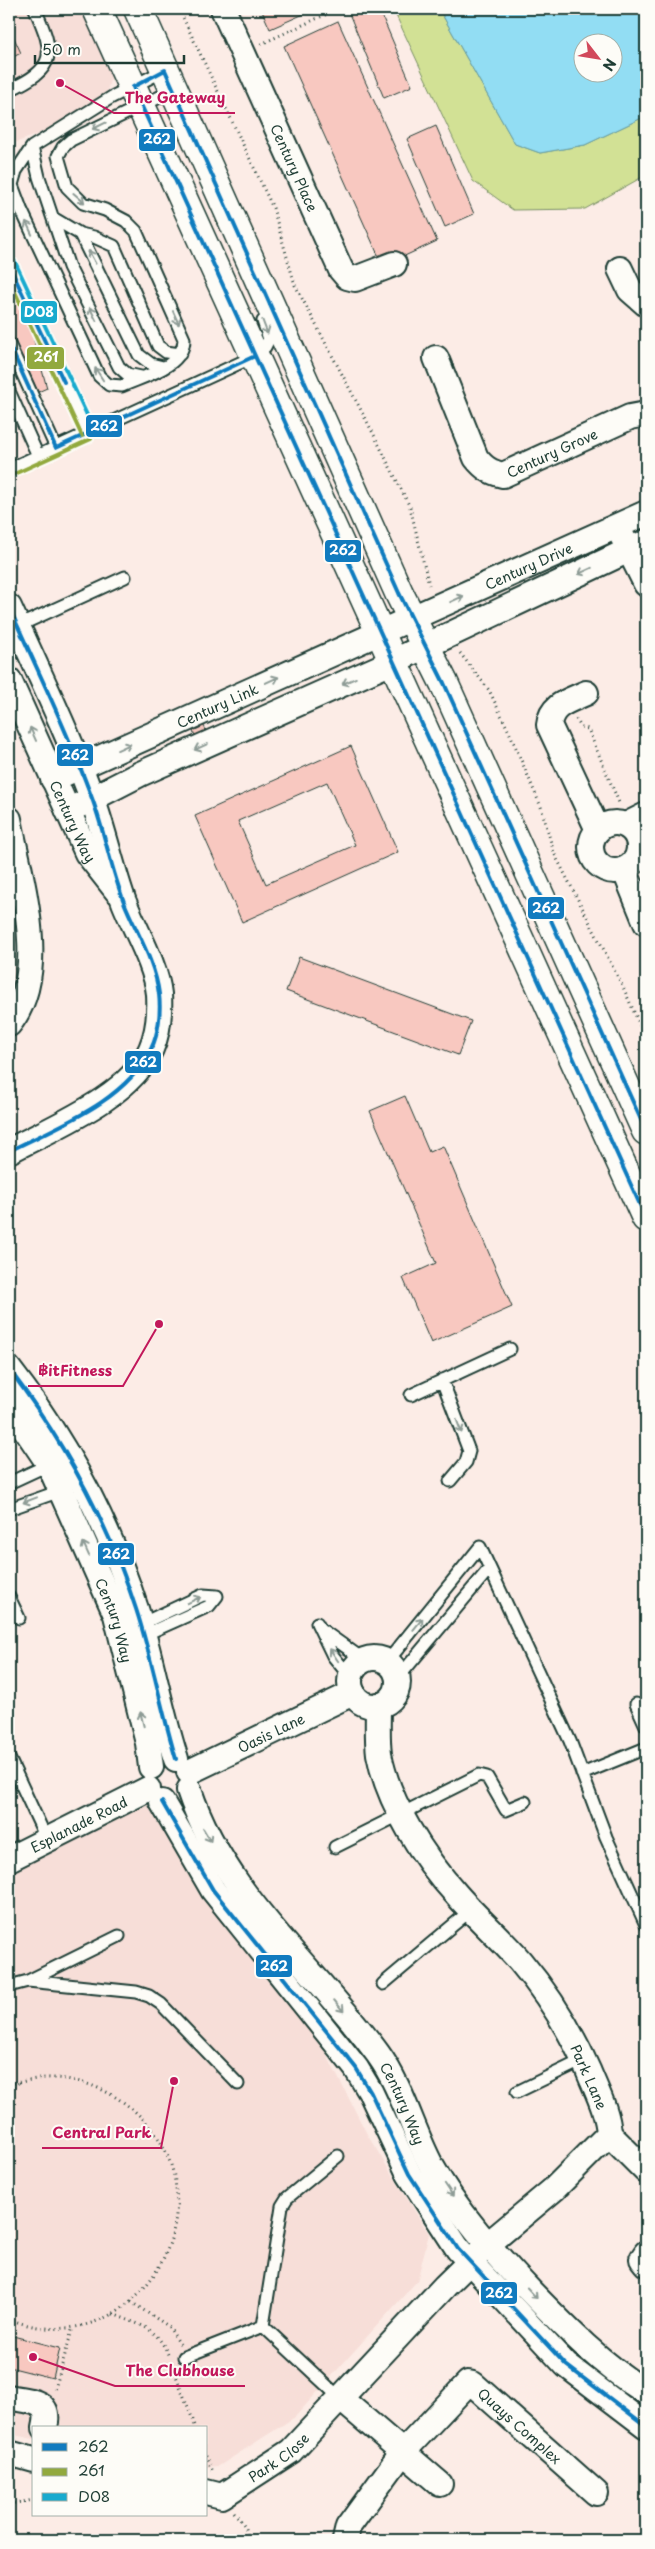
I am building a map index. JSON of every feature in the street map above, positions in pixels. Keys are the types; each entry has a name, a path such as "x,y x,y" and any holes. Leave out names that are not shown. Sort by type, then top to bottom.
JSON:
{"main road":[{"path":"97,9 646,1218"},
{"path":"138,9 412,619 646,1131"}],"street":[{"name":"Century Place","path":"223,9 340,270 347,277 356,279 394,264"},
{"path":"620,269 630,290 646,304"},
{"name":"Century Grove","path":"436,358 476,458 483,467 493,473 503,475 630,417 646,414"},
{"name":"Century Drive","path":"381,631 637,522"},
{"path":"637,522 638,546 646,584"},
{"name":"Century Drive","path":"394,661 424,645 638,546"},
{"name":"Century Way","path":"9,1151 103,1100 122,1087 137,1071 150,1050 156,1031 159,992 154,974 124,900 108,843 79,766 13,617"},
{"name":"Century Link","path":"53,779 381,631"},
{"path":"68,811 140,774 394,661"},
{"name":"Century Way","path":"9,680 87,853 124,900"},
{"path":"578,697 554,709 550,715 549,725 598,830"},
{"path":"9,819 28,921 32,956 25,989 9,1024"},
{"path":"636,857 611,870 599,865 592,854 592,841 598,830 606,824 636,820 634,832 639,842 636,857 646,923"},
{"name":"Century Way","path":"9,1369 45,1417 59,1460 62,1490 116,1615 148,1743 154,1786 213,1890 356,2068 371,2093 409,2174 469,2261 566,2365 646,2426"},
{"name":"Century Way","path":"9,1405 59,1460 84,1484 118,1560 142,1630 166,1727 185,1774 199,1821 233,1879 274,1932 378,2055 394,2082 431,2165 488,2245 574,2338 621,2376 646,2392"},
{"path":"371,1674 395,1692 385,1703 378,1705 364,1703 371,1674"},
{"name":"Oasis Lane","path":"185,1774 371,1674"},
{"name":"Park Lane","path":"378,1705 377,1730 380,1757 402,1815 432,1865 471,1910 509,1948 551,2003 583,2060 603,2107 609,2134"},
{"path":"161,1760 185,1774 178,1800 154,1786 161,1760"},
{"name":"Esplanade Road","path":"9,1859 154,1786"},
{"path":"440,2484 341,2399 469,2261 554,2189 609,2134 646,2171"},
{"path":"646,2253 642,2259 646,2264"},
{"name":"Quays Complex","path":"402,2452 465,2385 470,2383 596,2493"},
{"path":"9,2397 40,2404 46,2409 46,2422"},
{"name":"Park Close","path":"214,2494 291,2451 341,2399"},
{"path":"345,2540 348,2528 402,2452"},
{"path":"9,2453 32,2459"}],"lane":[{"path":"9,90 40,73 47,61 49,40 35,9"},
{"path":"170,80 137,96 71,140 63,147 58,156 67,187 84,203 105,210 126,221 136,231 182,331 184,344 174,362 122,386 115,386 99,376 21,209 12,185 16,171 32,147 52,132 170,80"},
{"path":"32,147 39,176 69,267 119,367 127,374 141,377"},
{"path":"202,151 207,190 214,208"},
{"path":"53,218 80,234 94,237 114,246 158,346 166,352 180,354"},
{"path":"80,234 139,355 150,364 163,367"},
{"path":"9,265 88,433"},
{"path":"9,469 255,356 265,347 269,339 258,308"},
{"path":"9,344 56,448"},
{"path":"9,391 38,456"},
{"path":"13,617 125,577"},
{"path":"411,1395 510,1349"},
{"path":"442,1380 469,1452 466,1462 450,1481"},
{"path":"9,1483 59,1460"},
{"path":"9,1509 84,1484"},
{"path":"371,1674 480,1547 570,1742 606,1837 646,1925"},
{"path":"371,1674 489,1569"},
{"path":"206,1594 217,1596 209,1606 142,1630 206,1594"},
{"path":"9,1597 19,1618"},
{"path":"320,1627 371,1674 333,1656 320,1627"},
{"path":"636,1704 646,1726"},
{"path":"582,1774 646,1748"},
{"path":"9,1758 48,1840"},
{"path":"335,1847 482,1774 487,1777 504,1809 508,1811 525,1802"},
{"path":"383,1984 471,1910"},
{"path":"9,1986 28,1981 119,1936"},
{"path":"28,1981 136,1992 149,1996 161,2004 238,2084"},
{"path":"517,2092 583,2060"},
{"path":"263,2326 282,2206 287,2198 338,2156"},
{"path":"184,2357 263,2326"},
{"path":"263,2326 341,2399"}],"path":[{"path":"179,9 273,208 295,285 410,507 429,585"},
{"path":"242,53 338,9"},
{"path":"459,652 489,690 541,807 554,853 623,987 646,1039"},
{"path":"578,697 578,724 588,729 609,778"},
{"path":"9,2084 53,2078 80,2082 99,2088 136,2112 156,2132 171,2166 176,2185 174,2230 159,2270 131,2302 113,2314 93,2322 72,2327 30,2326 9,2319"},
{"path":"9,2089 18,2083"},
{"path":"131,2302 168,2326 179,2341 184,2357"},
{"path":"113,2314 148,2329 158,2336 195,2426"},
{"path":"46,2422 72,2327"},
{"path":"214,2494 244,2525 248,2540"},
{"path":"9,2504 32,2500"}],"shaded area":[{"path":"9,9 83,9 109,64 111,77 104,102 86,116 9,145"},
{"path":"148,1789 157,1818 207,1898 312,2026 368,2136 429,2234 417,2281 295,2417 219,2466 208,2467 208,2426 32,2426 32,2439 9,2434 9,1859"}],"green space":[{"path":"393,9 439,9 515,144 540,153 585,145 646,116 646,175 585,209 513,210 473,181"}],"water":[{"path":"439,9 646,9 646,116 585,145 540,153 515,144"}],"building":[{"path":"261,9 315,9 270,29"},
{"path":"354,9 379,9 412,86 384,98 348,11"},
{"path":"338,21 437,241 383,266 284,46"},
{"path":"9,27 21,53 9,59"},
{"path":"436,126 474,214 445,227 407,139"},
{"path":"9,282 32,334 47,388 38,392 9,328"},
{"path":"202,721 207,733 196,738 191,726"},
{"path":"351,746 398,852 242,922 195,816","holes":["327,782 355,845 266,884 238,821"]},
{"path":"299,957 471,1021 458,1055 286,991"},
{"path":"405,1096 429,1152 443,1146 512,1307 431,1343 403,1278 436,1263 370,1111"},
{"path":"9,2335 60,2348 53,2378 9,2367"}],"transit line":[{"name":"262","path":"646,1131 444,683 399,593 165,70 133,87 646,1218"},
{"name":"D08","path":"15,262 94,430"},
{"name":"262","path":"9,265 64,382"},
{"name":"261","path":"9,279 82,436"},
{"name":"262","path":"9,344 56,448 255,356"},
{"name":"261","path":"12,475 91,439"},
{"name":"262","path":"9,607 64,727 84,776 101,826 119,890 154,970 160,1008 158,1029 154,1043 139,1068 125,1084 108,1098 69,1122 9,1151"},
{"name":"262","path":"9,1369 66,1454 83,1484 112,1545 142,1627 176,1759"},
{"name":"262","path":"162,1802 213,1890 356,2068 371,2093 409,2174 458,2249 566,2365 646,2426"}],"place":[{"name":"The Gateway","path":"60,83"},
{"name":"₿itFitness","path":"159,1324"},
{"name":"Central Park","path":"174,2081"},
{"name":"The Clubhouse","path":"33,2357"}]}
